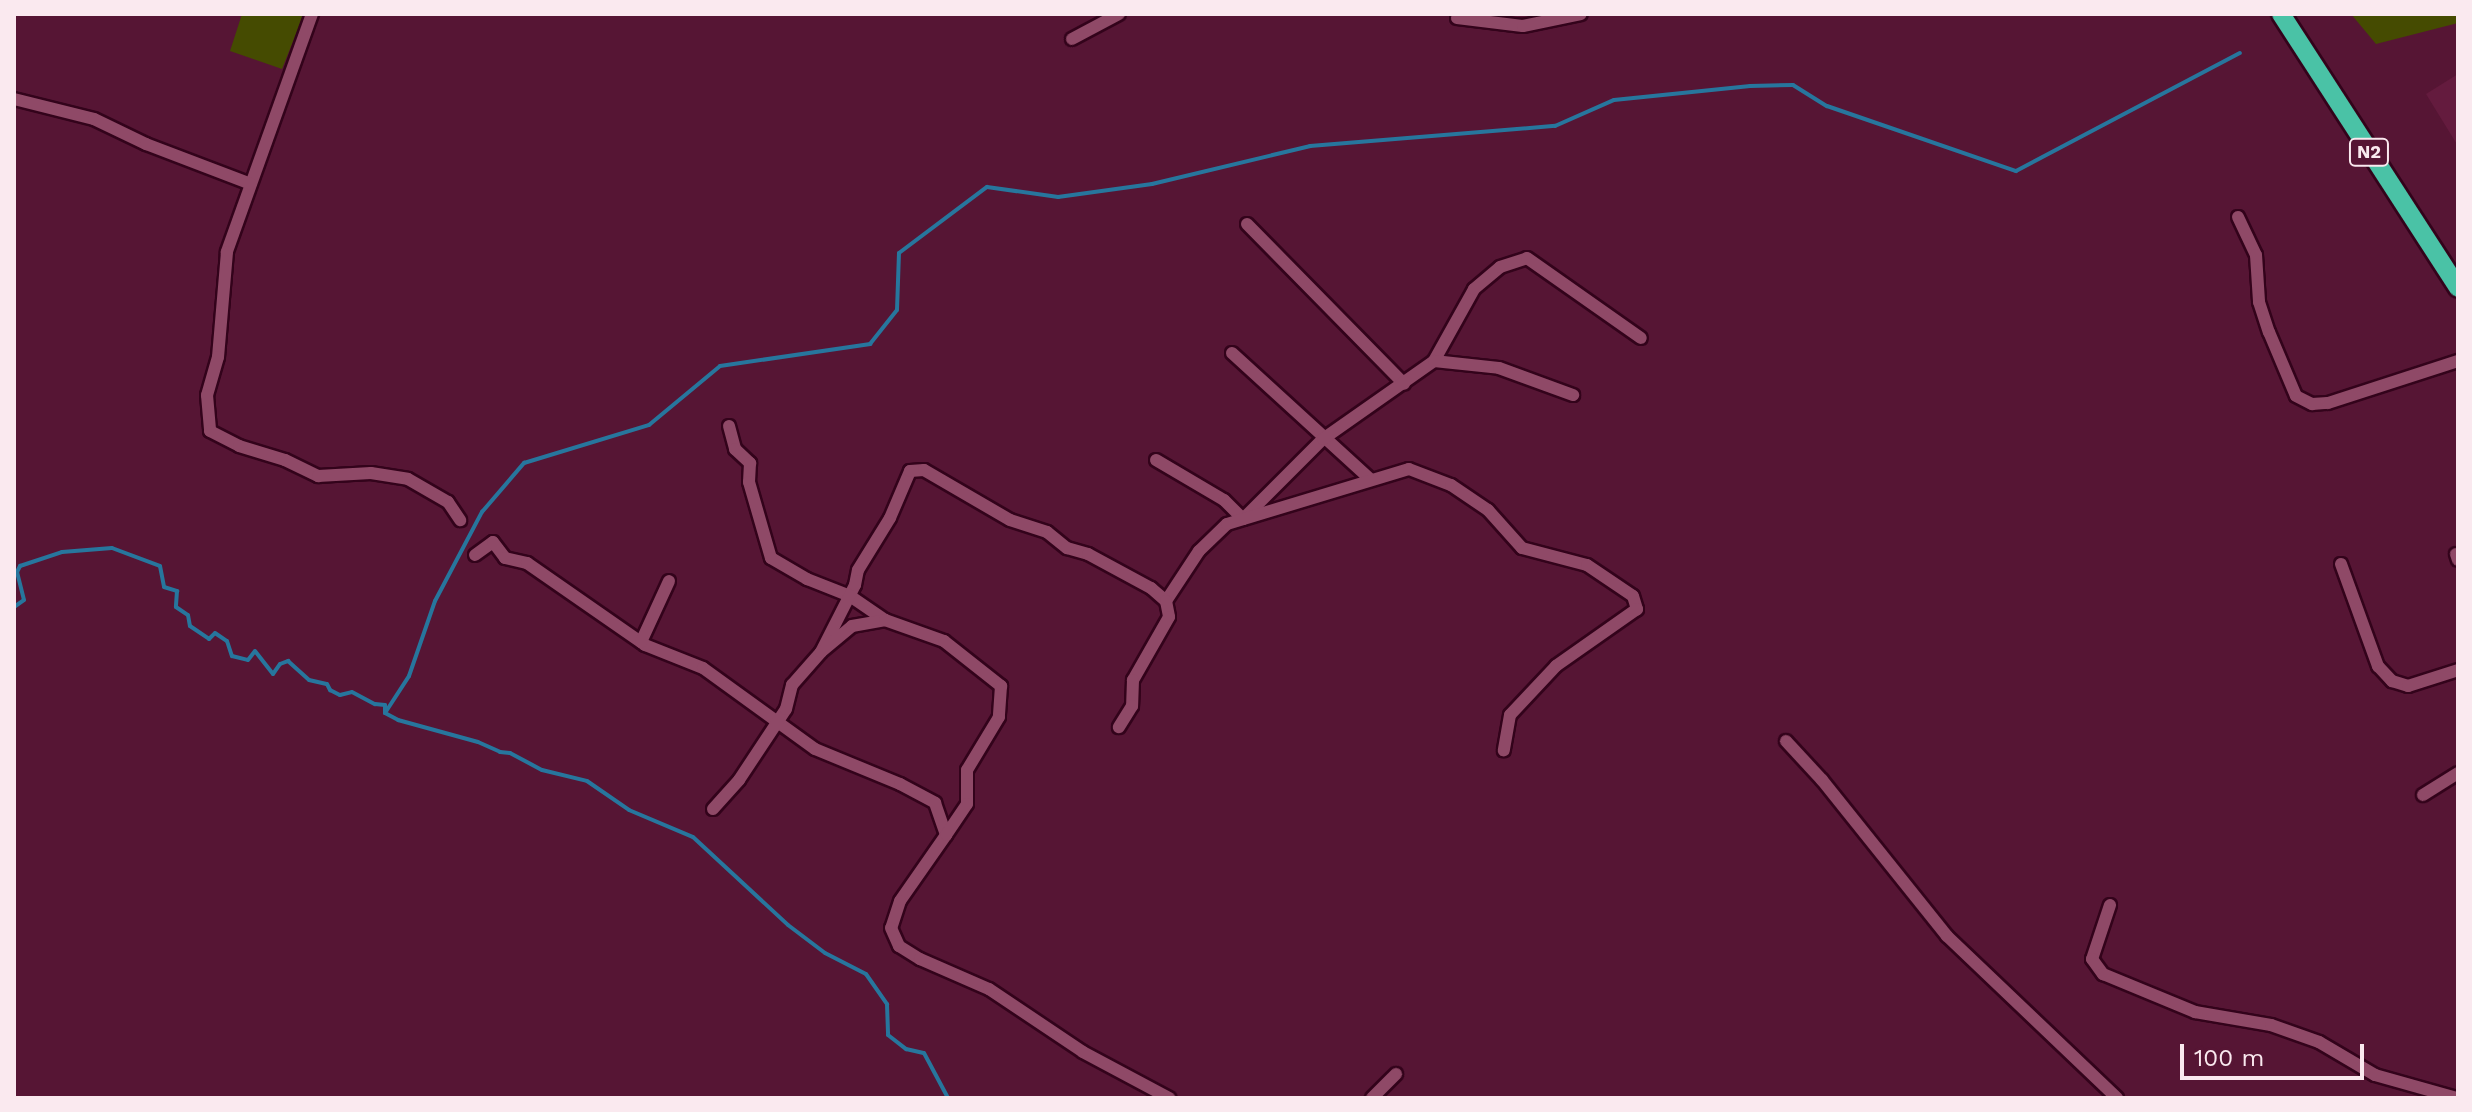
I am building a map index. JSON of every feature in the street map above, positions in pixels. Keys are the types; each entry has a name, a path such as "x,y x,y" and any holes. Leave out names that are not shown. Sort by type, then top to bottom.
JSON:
{"highway":[{"name":"N2","path":"2281,14 2458,288"}],"street":[{"path":"312,14 227,252 218,357 207,395 210,431 239,446 285,460 318,476 371,473 408,479 448,502 460,520"},
{"path":"1072,39 1119,14"},
{"path":"1457,18 1523,26 1581,14"},
{"path":"14,99 94,119 146,144 251,184"},
{"path":"2238,217 2256,255 2259,302 2296,396 2312,404 2328,403 2458,361"},
{"path":"1247,224 1404,384"},
{"path":"1243,519 1323,439 1434,361 1474,289 1500,267 1527,258 1641,338"},
{"path":"1232,353 1371,480"},
{"path":"1434,361 1499,368 1573,395"},
{"path":"729,426 735,449 750,463 749,482 771,558 807,579 850,596 885,620 944,641 1001,686 999,717 967,770 967,804 900,901 891,928 899,946 920,959 989,989 1083,1052 1169,1098"},
{"path":"1156,460 1224,500 1243,519"},
{"path":"1166,601 1199,551 1227,524 1409,469 1451,485 1488,510 1522,548 1587,565 1633,596 1637,609 1556,666 1510,715 1504,750"},
{"path":"821,652 850,596 858,570 890,518 910,471 924,470 1010,520 1047,532 1067,548 1088,554 1151,588 1166,601 1169,617 1133,680 1132,706 1119,727"},
{"path":"475,555 493,542 505,558 535,568 641,642 703,668 815,749 886,778 935,803 946,835"},
{"path":"2341,564 2378,666 2392,681 2408,686 2458,670"},
{"path":"641,642 669,581"},
{"path":"713,809 739,780 786,709 792,685 821,652 852,626 885,620"},
{"path":"1786,741 1822,780 1947,936 2117,1098"},
{"path":"2423,795 2458,773"},
{"path":"2110,905 2092,959 2103,974 2195,1012 2271,1025 2299,1034 2319,1042 2375,1075 2457,1098"},
{"path":"1372,1098 1396,1074"}],"shaded area":[{"path":"2458,74 2458,146 2426,94"}],"green space":[{"path":"242,14 304,14 282,69 230,51"},
{"path":"2351,14 2458,14 2458,23 2376,44"}],"waterway":[{"path":"385,713 409,676 435,601 482,512 524,463 649,425 720,366 870,344 897,310 899,253 987,187 1058,197 1152,184 1310,146 1555,126 1614,100 1750,86 1793,85 1827,106 2016,171 2240,53"},
{"path":"14,607 24,600 17,572 20,566 62,552 112,548 160,566 164,587 177,591 176,607 188,615 190,626 209,639 215,633 227,641 232,656 248,660 255,651 273,674 280,664 288,661 309,680 327,684 330,690 340,695 352,692 375,704 385,705 385,713 398,720 478,742 510,753 542,770 587,781 629,810 693,837 788,925 825,953 866,974 887,1004 888,1035 906,1049 924,1053 948,1098"}]}
